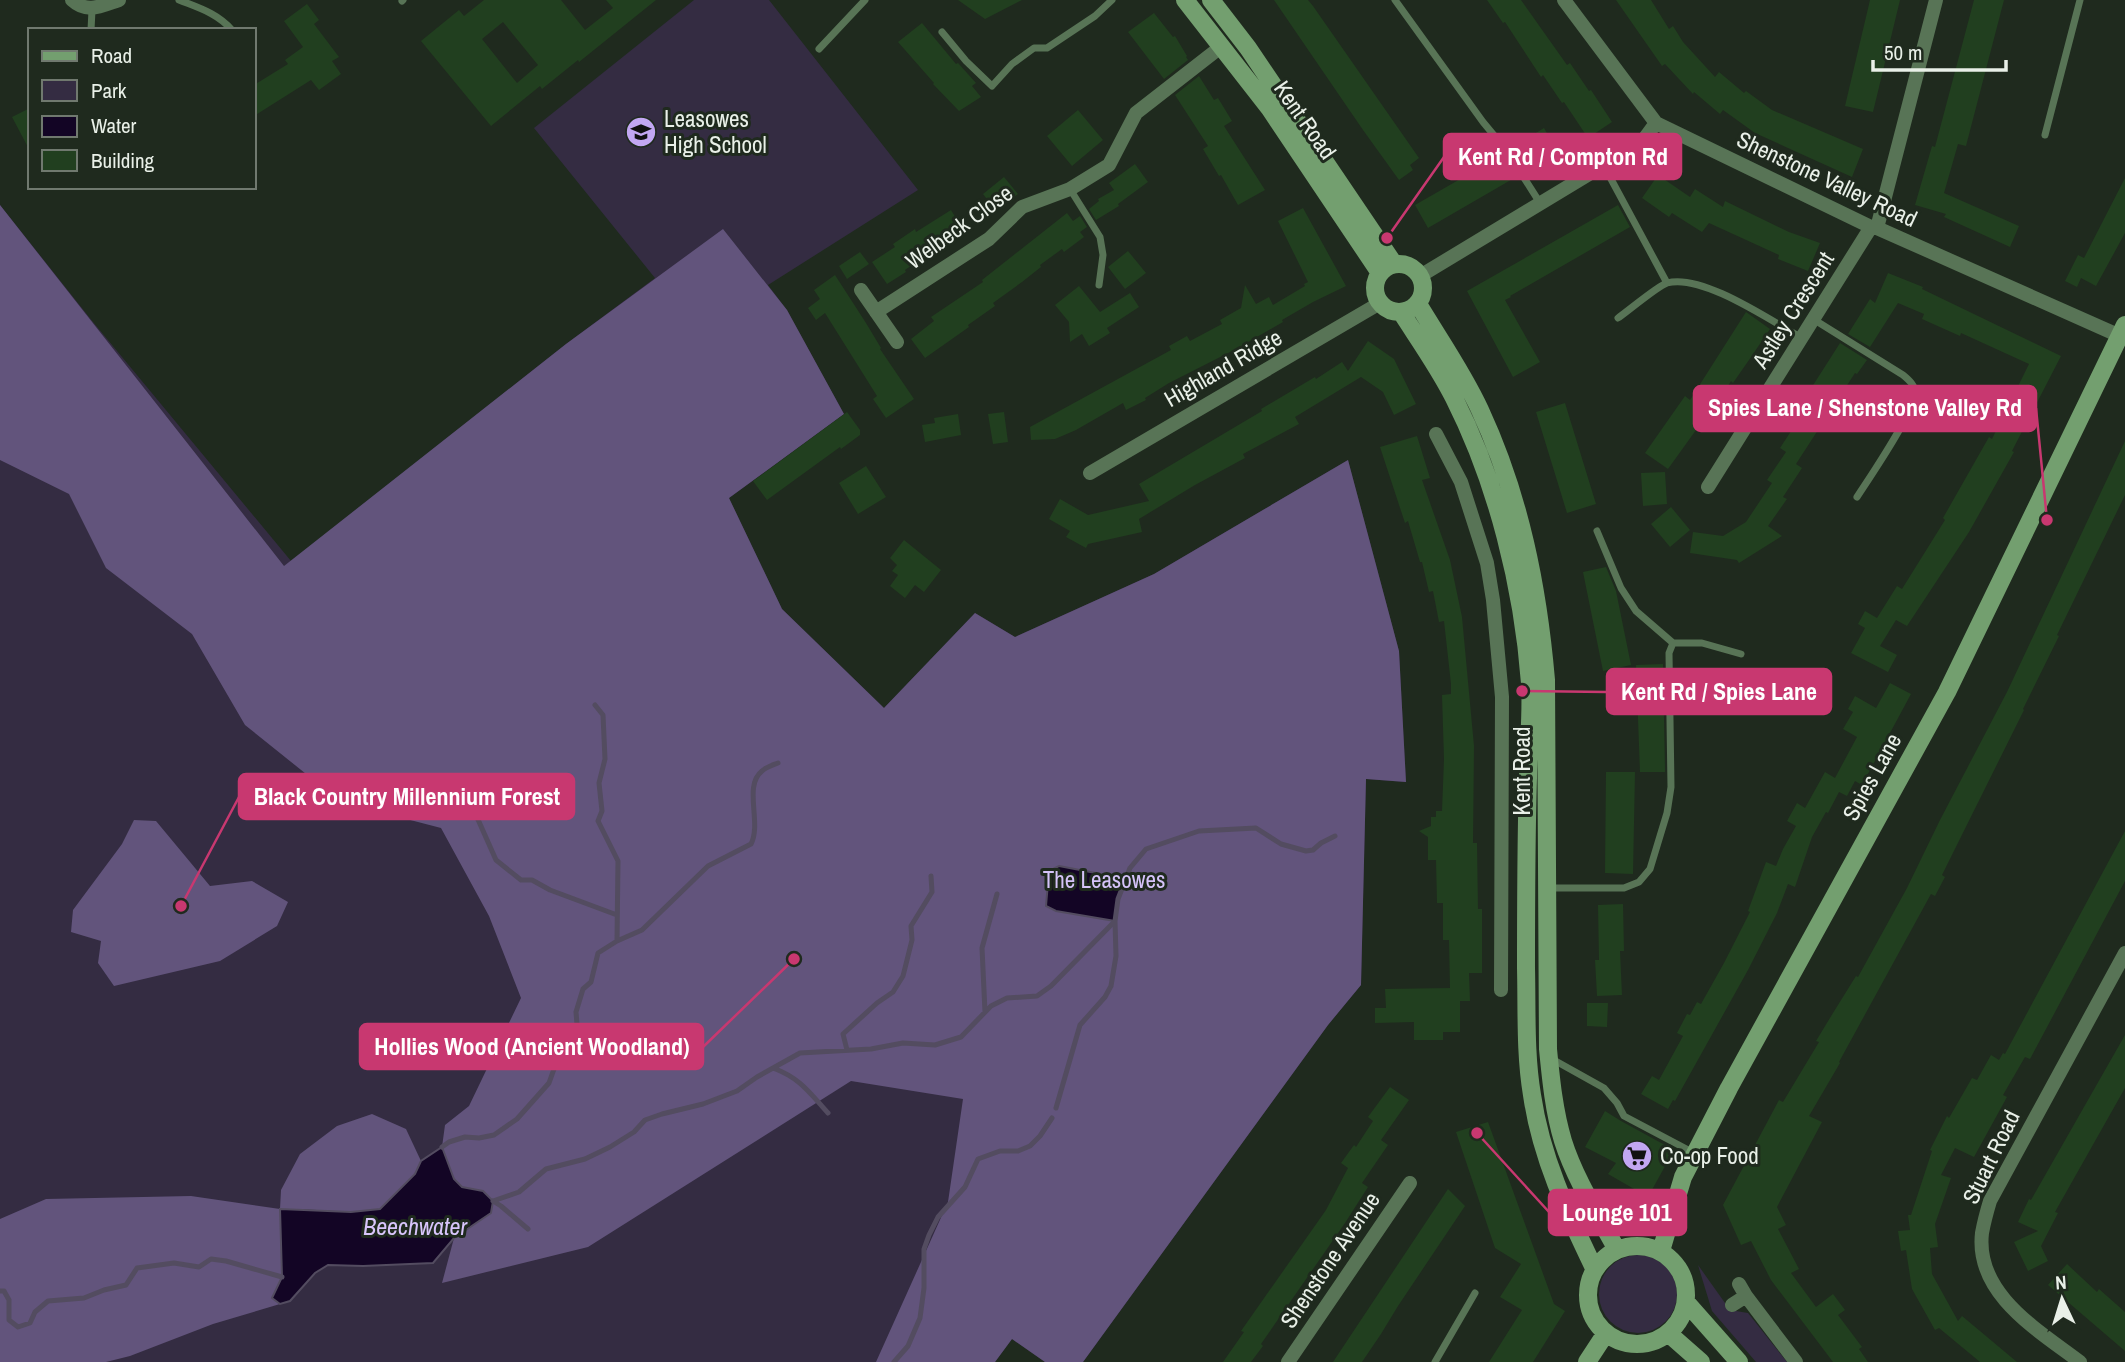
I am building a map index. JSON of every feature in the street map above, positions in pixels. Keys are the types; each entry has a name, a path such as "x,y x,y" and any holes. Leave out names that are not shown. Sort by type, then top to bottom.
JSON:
{"main road":[{"name":"Kent Road","path":"1185,0 1387,268"},
{"name":"Kent Road","path":"1211,0 1248,48 1387,268"},
{"path":"1404,264 1414,268 1420,275 1424,285 1423,295 1418,304 1410,310 1389,310 1380,303 1375,288 1387,268 1404,264"},
{"name":"Kent Road","path":"1418,304 1481,411 1520,516 1533,574 1542,626 1546,680 1548,1057 1552,1092 1564,1143 1584,1190 1617,1250"},
{"name":"Kent Road","path":"1401,312 1466,423 1479,455 1511,558 1524,626 1530,685 1526,929 1527,1047 1532,1095 1541,1138 1561,1199 1594,1268"},
{"name":"Spies Lane","path":"1661,1251 1683,1177 1695,1153 1947,692 2122,331"},
{"path":"1635,1245 1661,1251 1682,1273 1686,1302 1681,1318 1668,1334 1653,1342 1621,1342 1595,1322 1588,1302 1594,1268 1617,1250 1635,1245"},
{"path":"1686,1302 1739,1362"},
{"path":"1587,1362 1606,1333"},
{"path":"1668,1334 1701,1362"}],"street":[{"path":"72,0 75,4 92,10 119,0"},
{"name":"Shenstone Valley Road","path":"1564,0 1656,123 1874,228 2122,331"},
{"name":"Astley Crescent","path":"1709,487 1874,228 1936,0"},
{"name":"Welbeck Close","path":"876,312 989,239 1022,207 1070,189 1109,165 1136,113 1222,46"},
{"path":"1420,275 1642,142 1656,123"},
{"path":"860,290 897,342"},
{"name":"Highland Ridge","path":"1090,473 1380,303"},
{"name":"Kent Road","path":"1436,434 1461,482 1487,563 1493,600 1502,697 1501,990"},
{"path":"1487,563 1511,558"},
{"name":"Stuart Road","path":"2080,1362 2023,1318 2006,1301 1987,1271 1982,1234 1990,1200 2125,953"},
{"name":"Shenstone Avenue","path":"1288,1362 1410,1183"},
{"path":"1732,1304 1742,1290 1796,1362"}],"lane":[{"path":"179,0 202,8 224,21 230,28"},
{"path":"819,49 865,0"},
{"path":"942,32 992,86 1012,64 1034,48 1047,48 1095,16 1112,0"},
{"path":"1395,0 1507,151 1540,204"},
{"path":"2045,135 2080,0"},
{"path":"91,28 92,10"},
{"path":"1604,166 1667,283"},
{"path":"1070,189 1100,237 1103,255 1099,285"},
{"path":"1618,318 1667,283 1697,284 1714,289 1802,338"},
{"path":"1814,320 1903,375 1913,384 1915,394 1908,413 1857,497"},
{"path":"1597,531 1621,588 1636,611 1673,643 1702,643 1741,654"},
{"path":"1546,888 1624,888 1639,882 1650,869 1667,813 1671,787 1669,653 1673,643"},
{"path":"1548,1057 1604,1088 1624,1116 1695,1153"},
{"path":"1436,1362 1475,1293"}],"green space":[{"name":"The Leasowes","path":"694,0 769,0 918,190 768,285 787,310 844,414 729,498 782,609 884,708 975,613 1015,637 1154,574 1348,460 1399,651 1406,782 1366,779 1361,985 1328,1025 1083,1362 1045,1362 1012,1339 995,1362 0,1362 0,205 291,561 566,344 655,278 534,128"},
{"path":"1638,1255 1653,1258 1665,1267 1674,1279 1677,1294 1674,1309 1665,1321 1653,1330 1638,1333 1623,1330 1611,1321 1602,1309 1599,1294 1602,1279 1611,1267 1623,1258"},
{"path":"1698,1265 1730,1310 1748,1313 1787,1362 1756,1362 1712,1311"}],"shaded area":[{"name":"The Leasowes","path":"0,205 284,566 566,344 723,229 787,310 844,414 729,498 782,609 884,708 975,613 1015,637 1154,574 1348,460 1399,651 1406,782 1366,779 1361,985 1328,1025 1083,1362 1045,1362 1012,1339 995,1362 876,1362 948,1202 963,1099 851,1081 588,1247 442,1283 454,1238 491,1213 483,1191 462,1187 453,1179 442,1147 445,1125 469,1106 521,998 489,916 441,828 341,802 245,725 192,634 106,568 69,494 0,460","holes":["1059,866 1124,881 1115,920 1056,911 1046,906"]},
{"path":"134,820 156,821 210,886 252,881 288,902 277,926 220,961 114,986 98,963 101,941 71,932 73,910 122,844"},
{"path":"372,1114 406,1129 421,1161 415,1174 380,1209 351,1212 280,1210 282,1277 272,1298 280,1304 213,1324 130,1356 106,1362 0,1362 0,1219 46,1199 191,1196 280,1209 281,1190 300,1154 337,1126"}],"water":[{"path":"1059,866 1125,881 1118,899 1115,921 1056,911 1046,906 1049,871"},
{"name":"Beechwater","path":"442,1147 454,1179 462,1187 483,1191 493,1201 491,1213 454,1238 433,1263 328,1265 315,1273 290,1301 280,1304 272,1298 282,1277 280,1209 351,1212 380,1209 415,1174 421,1161"}],"building":[{"path":"484,0 561,0 585,30 613,8 606,0 656,0 579,62 578,60 542,89 540,86 491,126 421,41 459,10 464,16","holes":["503,22 538,65 517,83 482,39"]},
{"path":"958,0 1022,0 985,19"},
{"path":"1274,0 1308,0 1313,6 1419,158 1410,165 1413,170 1399,180"},
{"path":"1487,0 1521,0 1567,65 1570,63 1589,91 1591,90 1612,122 1588,138"},
{"path":"1616,0 1651,0 1669,29 1673,26 1683,42 1715,77 1719,72 1744,93 1746,91 1772,110 1863,149 1852,177 1755,133 1723,110 1720,114 1694,92 1693,94 1665,64 1662,66"},
{"path":"1870,0 1900,0 1873,112 1845,106"},
{"path":"1974,0 2004,0 1966,146 1958,144 1944,193 2019,226 2010,247 1944,217 1946,214 1915,205 1932,146 1935,147"},
{"path":"307,4 319,20 314,24 339,57 332,61 341,74 319,90 311,80 256,115 256,84 288,64 285,60 303,47 284,21"},
{"path":"1154,13 1173,37 1175,36 1188,60 1164,79 1128,32"},
{"path":"922,23 956,64 958,63 976,83 972,86 981,97 959,111 898,42"},
{"path":"1199,76 1214,100 1218,98 1232,121 1224,126 1265,190 1238,205 1203,149 1208,146 1175,95"},
{"path":"28,109 28,147 12,117"},
{"path":"1078,110 1103,140 1072,166 1047,136"},
{"path":"1544,128 1558,152 1527,171 1513,147"},
{"path":"1502,155 1516,177 1428,228 1415,205"},
{"path":"1135,164 1148,182 1118,204 1119,206 1096,220 1089,209 1098,199 1114,190 1109,183"},
{"path":"1658,175 1690,197 1695,189 1723,207 1725,201 1789,232 1820,243 1808,271 1778,259 1779,255 1709,223 1702,232 1672,213 1669,217 1642,198"},
{"path":"1004,177 1018,194 996,211 983,194"},
{"path":"2125,178 2125,233 2096,286 2081,278 2077,287 2065,281 2078,255 2084,258"},
{"path":"1618,205 1630,227 1505,300 1540,362 1513,377 1467,291"},
{"path":"1303,208 1346,286 1313,302 1236,349 1169,383 1145,398 1146,400 1126,410 1123,403 1055,439 1031,440 1030,427 1171,350 1169,346 1187,336 1190,341 1222,324 1220,320 1241,308 1245,285 1256,304 1269,297 1273,305 1305,286 1308,282 1278,221"},
{"path":"951,210 962,228 887,284 872,262 895,247 893,244 915,229 916,232"},
{"path":"1067,213 1073,221 1080,216 1087,227 1080,232 1084,237 1040,265 1041,267 993,303 995,306 925,358 911,339 934,321 931,317 983,282 982,280"},
{"path":"1128,251 1146,273 1125,289 1108,267"},
{"path":"860,252 869,264 847,279 839,266"},
{"path":"1888,273 1923,287 1922,289 2061,356 2012,451 2014,452 1969,532 1907,626 1896,620 1880,646 1897,655 1888,672 1851,653 1865,628 1858,624 1865,611 1877,618 1897,586 1902,589 1945,520 1943,518 1989,437 1992,439 2029,364 1961,333 1960,336 1922,319 1924,314 1898,303 1870,347 1848,334 1870,299 1875,303"},
{"path":"835,275 914,399 886,418 873,399 877,396 825,313 816,320 808,308 820,299 814,290"},
{"path":"1079,286 1100,312 1130,293 1139,307 1107,328 1110,333 1089,346 1082,334 1070,342 1069,322 1055,305"},
{"path":"1746,312 1770,329 1668,469 1645,453 1685,396 1690,400"},
{"path":"1368,341 1394,359 1416,404 1394,415 1383,392 1361,377 1295,417 1299,424 1243,454 1245,458 1139,519 1142,532 1088,544 1086,548 1066,537 1070,531 1049,519 1060,499 1088,515 1149,501 1139,484 1342,362 1348,371"},
{"path":"1840,343 1867,360 1857,374 1855,373 1796,464 1802,468 1783,497 1787,499 1768,526 1782,536 1739,563 1737,560 1690,553 1693,532 1723,536 1746,522 1772,483 1767,480 1786,452 1780,448 1799,419 1794,415"},
{"path":"1565,403 1596,504 1567,513 1536,412"},
{"path":"847,412 860,430 860,435 767,500 753,481"},
{"path":"1004,412 1008,442 993,444 988,414"},
{"path":"958,414 961,435 925,442 922,425 935,423 934,418"},
{"path":"1417,436 1430,478 1422,480 1450,560 1462,617 1474,746 1473,843 1477,843 1478,909 1482,909 1482,973 1469,973 1470,1001 1460,1001 1460,1032 1443,1032 1443,1040 1414,1040 1414,1022 1375,1023 1375,1008 1386,1008 1385,989 1450,988 1449,940 1443,940 1443,903 1437,903 1436,860 1428,860 1428,837 1419,831 1431,826 1431,817 1436,817 1436,811 1442,811 1442,695 1451,694 1444,621 1439,622 1433,591 1429,592 1422,562 1408,521 1405,523 1380,447"},
{"path":"2125,441 2125,495 2024,710 1942,875 1945,877 1935,896 1931,894 1809,1116 1822,1122 1777,1207 1786,1225 1778,1229 1799,1269 1791,1273 1816,1307 1833,1294 1845,1310 1838,1315 1862,1347 1859,1349 1868,1362 1833,1362 1771,1280 1751,1241 1741,1245 1723,1205 1779,1100 1783,1102 1819,1042 1816,1041 1856,976 1858,977 1907,888 2007,692"},
{"path":"866,466 886,497 858,514 839,483"},
{"path":"1665,472 1667,504 1643,506 1641,473"},
{"path":"1671,507 1690,530 1670,547 1651,524"},
{"path":"904,540 941,570 924,592 915,585 905,598 890,586 898,575 892,571 897,565 890,558"},
{"path":"1606,567 1616,591 1631,665 1603,671 1583,572"},
{"path":"1663,664 1665,772 1640,772 1636,665"},
{"path":"1890,683 1911,694 1862,785 1855,781 1847,796 1839,792 1828,813 1826,812 1812,837 1795,887 1788,884 1777,913 1748,970 1675,1101 1673,1100 1668,1109 1641,1094 1652,1076 1659,1080 1683,1036 1677,1033 1687,1014 1690,1015 1697,1002 1701,1004 1724,963 1750,912 1748,911 1766,862 1776,866 1796,826 1787,821 1797,803 1805,808 1825,772 1835,778 1857,737 1843,729 1853,712 1848,709 1855,696 1876,708"},
{"path":"1606,772 1635,772 1633,874 1605,873"},
{"path":"2125,831 2125,881 2030,1059 2025,1057 2003,1095 2007,1097 1974,1157 1955,1148 1941,1175 1951,1178 1935,1224 1938,1247 1930,1248 1932,1274 1958,1321 1962,1316 2017,1362 1980,1362 1939,1328 1935,1330 1912,1289 1906,1250 1901,1251 1898,1231 1910,1230 1908,1215 1911,1215 1932,1151 1930,1150 1947,1116 1949,1118 1972,1078 1977,1080 1991,1055 1999,1060 2003,1053 2005,1054"},
{"path":"1623,904 1624,951 1620,951 1622,995 1597,996 1595,960 1599,960 1598,905"},
{"path":"1587,1003 1608,1003 1607,1027 1587,1026"},
{"path":"2125,1035 2125,1088 2055,1212 2058,1213 2041,1246 2048,1261 2028,1271 2014,1242 2038,1231 2018,1222"},
{"path":"1390,1087 1409,1100 1381,1140 1388,1145 1362,1183 1368,1187 1251,1362 1223,1362 1244,1332 1241,1331 1326,1210 1348,1168 1341,1163 1354,1145 1356,1147 1373,1121 1368,1117"},
{"name":"Co-op Food","path":"1605,1111 1674,1150 1648,1197 1608,1174 1616,1163 1585,1147"},
{"path":"1488,1122 1554,1304 1565,1311 1533,1362 1489,1362 1522,1310 1500,1297 1521,1264 1495,1248 1456,1132"},
{"path":"1448,1189 1465,1206 1381,1334 1362,1362 1333,1362"},
{"path":"2067,1264 2097,1292 2099,1289 2125,1312 2125,1351 2048,1285"}],"waterway":[{"path":"442,1147 465,1137 494,1135 517,1119 549,1083 559,1055 577,1024 576,1012 583,989 591,982 598,953 617,941 618,861 598,821 602,811 599,783 605,759 603,715 595,705"},
{"path":"617,941 642,930 708,866 751,844 755,826 754,786 764,770 778,763"},
{"path":"472,799 476,815 496,860 521,880 532,880 550,890 617,915"},
{"path":"493,1201 519,1192 546,1169 585,1159 610,1147 634,1132 645,1120 703,1104 737,1091 800,1053 871,1049 903,1043 935,1045 961,1037 991,1006 1007,998 1037,996 1051,986 1115,921 1118,899 1130,868 1146,849 1199,831 1256,828 1281,844 1306,851 1313,850 1335,836"},
{"path":"847,1050 843,1034 893,992 903,976 912,940 911,926 932,892 931,876"},
{"path":"985,1012 982,948 997,894"},
{"path":"1056,1108 1080,1025 1105,997 1111,986 1116,956 1115,921"},
{"path":"773,1068 797,1081 828,1113"},
{"path":"894,1362 908,1346 920,1318 924,1288 924,1249 938,1217 965,1187 978,1159 1000,1151 1018,1151 1030,1146 1052,1118"},
{"path":"493,1201 528,1229"},
{"path":"0,1291 4,1291 9,1300 9,1320 18,1327 30,1323 35,1312 48,1301 84,1298 126,1285 137,1268 174,1263 199,1267 211,1259 282,1277"}],"place":[{"name":"Leasowes High School","path":"641,132"},
{"name":"Kent Rd / Compton Rd","path":"1387,238"},
{"name":"Spies Lane / Shenstone Valley Rd","path":"2047,520"},
{"name":"Kent Rd / Spies Lane","path":"1522,691"},
{"name":"Black Country Millennium Forest","path":"181,906"},
{"name":"Hollies Wood (Ancient Woodland)","path":"794,959"},
{"name":"Lounge 101","path":"1477,1133"},
{"name":"Co-op Food","path":"1637,1156"}]}
